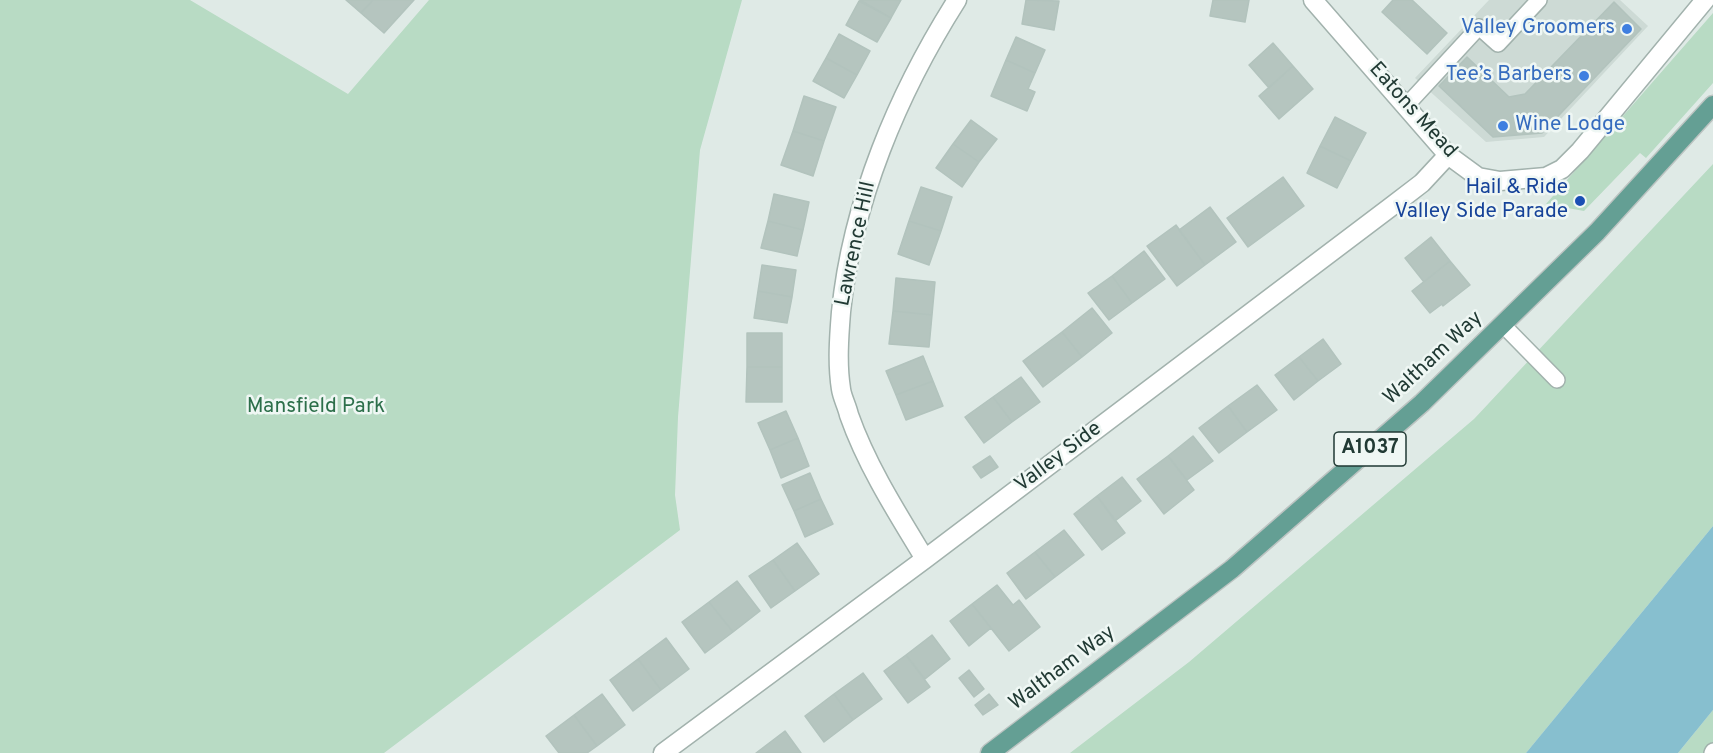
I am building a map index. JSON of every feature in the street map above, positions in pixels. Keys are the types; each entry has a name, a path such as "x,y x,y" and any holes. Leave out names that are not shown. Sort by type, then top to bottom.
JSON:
{"main road":[{"name":"Waltham Way","path":"990,753 1232,569 1422,404 1597,232 1713,105"}],"street":[{"name":"Lawrence Hill","path":"925,559 898,515 857,436 841,390 838,342 844,280 873,171 903,100 957,0"},
{"name":"Eatons Mead","path":"1313,0 1448,155 1478,177 1500,181 1546,177 1562,169 1580,151 1705,0"},
{"name":"Valley Side","path":"663,753 925,559 1400,200 1422,183 1448,155"}],"lane":[{"path":"1406,106 1479,27 1498,44 1539,0"},
{"path":"1503,325 1557,380"}],"shaded area":[{"path":"1489,0 1620,0 1648,26 1544,137 1486,142 1415,78"}],"green space":[{"name":"Mansfield Park","path":"0,0 190,0 348,94 429,0 742,0 700,150 678,417 675,495 680,530 384,753 0,753"},
{"path":"1713,13 1713,83 1646,158 1640,153 1584,211 1546,204"},
{"path":"1713,164 1713,526 1526,753 1070,753 1189,662 1474,419"},
{"path":"1713,710 1713,753 1678,753"}],"water":[{"path":"1713,526 1713,710 1678,753 1526,753"}],"building":[{"path":"346,0 373,0 361,13"},
{"path":"373,0 414,0 384,33 361,13"},
{"path":"860,0 901,0 891,18"},
{"path":"1026,0 1059,1 1054,30 1022,24"},
{"path":"1213,0 1249,0 1245,22 1210,16"},
{"path":"1393,0 1412,0 1447,33 1427,54 1382,12"},
{"path":"859,1 891,18 877,42 846,25"},
{"path":"1614,2 1641,29 1542,133 1493,137 1439,86 1467,57 1509,97 1525,94"},
{"path":"839,34 870,51 857,75 826,58"},
{"path":"1016,37 1045,50 1035,73 1006,60"},
{"path":"1273,43 1293,66 1269,88 1249,65"},
{"path":"826,58 857,75 844,98 813,81"},
{"path":"1006,60 1035,73 1028,89 1035,92 1027,111 991,96"},
{"path":"1293,66 1313,89 1279,119 1259,96"},
{"path":"804,96 836,107 824,141 793,131"},
{"path":"1335,117 1366,133 1351,161 1320,146"},
{"path":"971,120 997,139 979,162 953,144"},
{"path":"793,131 824,141 813,176 781,165"},
{"path":"953,144 979,162 962,187 936,168"},
{"path":"1320,146 1351,161 1337,188 1307,173"},
{"path":"1283,177 1304,206 1248,247 1227,218"},
{"path":"921,187 952,197 941,231 909,221"},
{"path":"774,194 809,202 803,230 768,221"},
{"path":"1210,207 1236,242 1205,265 1179,230"},
{"path":"768,221 803,230 797,256 761,248"},
{"path":"909,221 941,231 929,265 898,254"},
{"path":"1176,225 1205,265 1177,286 1147,246"},
{"path":"1431,237 1450,261 1424,282 1405,258"},
{"path":"1144,251 1165,279 1132,303 1112,276"},
{"path":"1450,261 1470,285 1430,313 1412,291"},
{"path":"762,265 796,270 792,297 758,291"},
{"path":"1112,276 1132,303 1109,320 1088,293"},
{"path":"896,278 935,282 932,315 893,311"},
{"path":"758,291 792,297 787,323 754,318"},
{"path":"1092,308 1112,333 1082,357 1062,332"},
{"path":"893,311 932,315 929,347 889,344"},
{"path":"1062,332 1082,357 1043,387 1023,361"},
{"path":"747,333 782,333 782,367 747,367"},
{"path":"1323,339 1341,364 1318,381 1299,357"},
{"path":"923,356 933,381 896,395 886,371"},
{"path":"1299,357 1318,381 1294,400 1275,375"},
{"path":"747,367 782,367 782,402 746,402"},
{"path":"1021,377 1040,402 1012,422 993,397"},
{"path":"933,381 943,406 906,420 896,395"},
{"path":"1257,385 1277,410 1247,432 1228,406"},
{"path":"993,397 1012,422 984,443 965,417"},
{"path":"1228,406 1247,432 1219,453 1199,428"},
{"path":"786,411 798,438 770,450 758,423"},
{"path":"1193,436 1213,461 1187,480 1168,456"},
{"path":"798,438 809,466 781,478 770,450"},
{"path":"990,456 998,467 981,478 973,467"},
{"path":"1168,456 1194,490 1164,514 1137,479"},
{"path":"810,473 821,499 794,511 782,485"},
{"path":"1122,477 1141,501 1115,521 1097,496"},
{"path":"1097,496 1125,533 1102,550 1074,514"},
{"path":"821,499 833,524 805,537 794,511"},
{"path":"1064,530 1084,555 1055,577 1035,552"},
{"path":"797,543 819,574 795,591 773,560"},
{"path":"1035,552 1055,577 1026,599 1007,573"},
{"path":"773,560 795,591 771,608 749,576"},
{"path":"737,581 760,611 733,632 709,602"},
{"path":"997,585 1013,605 1019,600 1040,627 1009,651 972,604"},
{"path":"709,602 733,632 705,653 682,622"},
{"path":"972,604 991,628 969,646 950,621"},
{"path":"932,635 950,659 925,679 906,655"},
{"path":"666,638 689,669 661,690 638,659"},
{"path":"906,655 930,687 908,703 884,671"},
{"path":"638,659 661,690 633,711 610,680"},
{"path":"969,670 984,689 974,697 959,678"},
{"path":"863,673 882,699 853,720 834,694"},
{"path":"602,694 625,725 597,746 574,715"},
{"path":"834,694 853,720 824,742 805,716"},
{"path":"989,694 998,705 983,715 975,705"},
{"path":"574,715 597,746 587,753 559,753 546,736"},
{"path":"785,731 801,753 756,753"}],"place":[{"name":"Valley Groomers","path":"1627,29"},
{"name":"Tee’s Barbers","path":"1584,76"},
{"name":"Wine Lodge","path":"1503,126"},
{"name":"Hail & Ride Valley Side Parade","path":"1580,201"}]}
